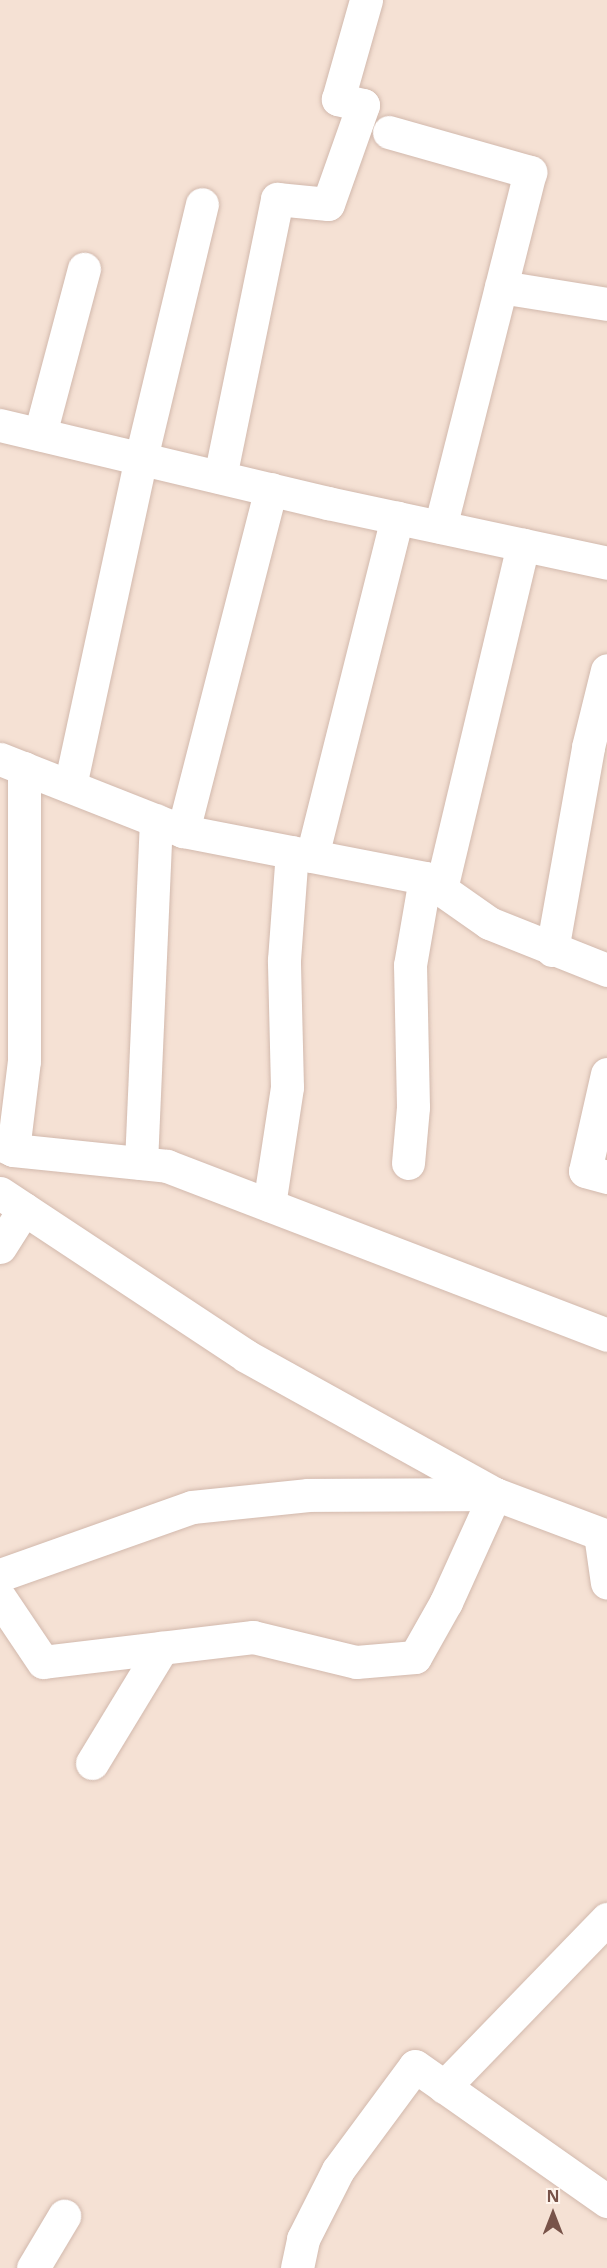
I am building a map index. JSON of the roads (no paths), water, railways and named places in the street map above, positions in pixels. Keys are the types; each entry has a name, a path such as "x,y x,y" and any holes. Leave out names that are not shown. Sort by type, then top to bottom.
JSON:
{"street":[{"path":"219,477 277,200 328,204 363,105 338,99 366,0"},
{"path":"388,132 530,172 440,527"},
{"path":"70,786 141,459 202,204"},
{"path":"40,434 84,269"},
{"path":"501,286 607,304"},
{"path":"0,425 398,518 607,563"},
{"path":"141,1163 169,826 271,489"},
{"path":"269,1205 287,1087 284,960 302,854 398,518"},
{"path":"408,1163 413,1107 410,965 523,545"},
{"path":"552,950 588,747 607,670"},
{"path":"607,969 552,950 489,923 433,883 169,826 12,764 24,1061 7,1147 167,1166 607,1335"},
{"path":"596,1174 607,1074"},
{"path":"0,1247 12,1201 246,1356 495,1494 604,1535 607,1583"},
{"path":"0,1575 192,1507 308,1495 495,1494"},
{"path":"0,1598 43,1662 253,1637 356,1662 415,1657 446,1602 495,1494"},
{"path":"92,1762 162,1648"},
{"path":"444,2087 607,1919"},
{"path":"297,2268 303,2239 338,2170 415,2066 607,2201"},
{"path":"33,2268 64,2216"}]}
